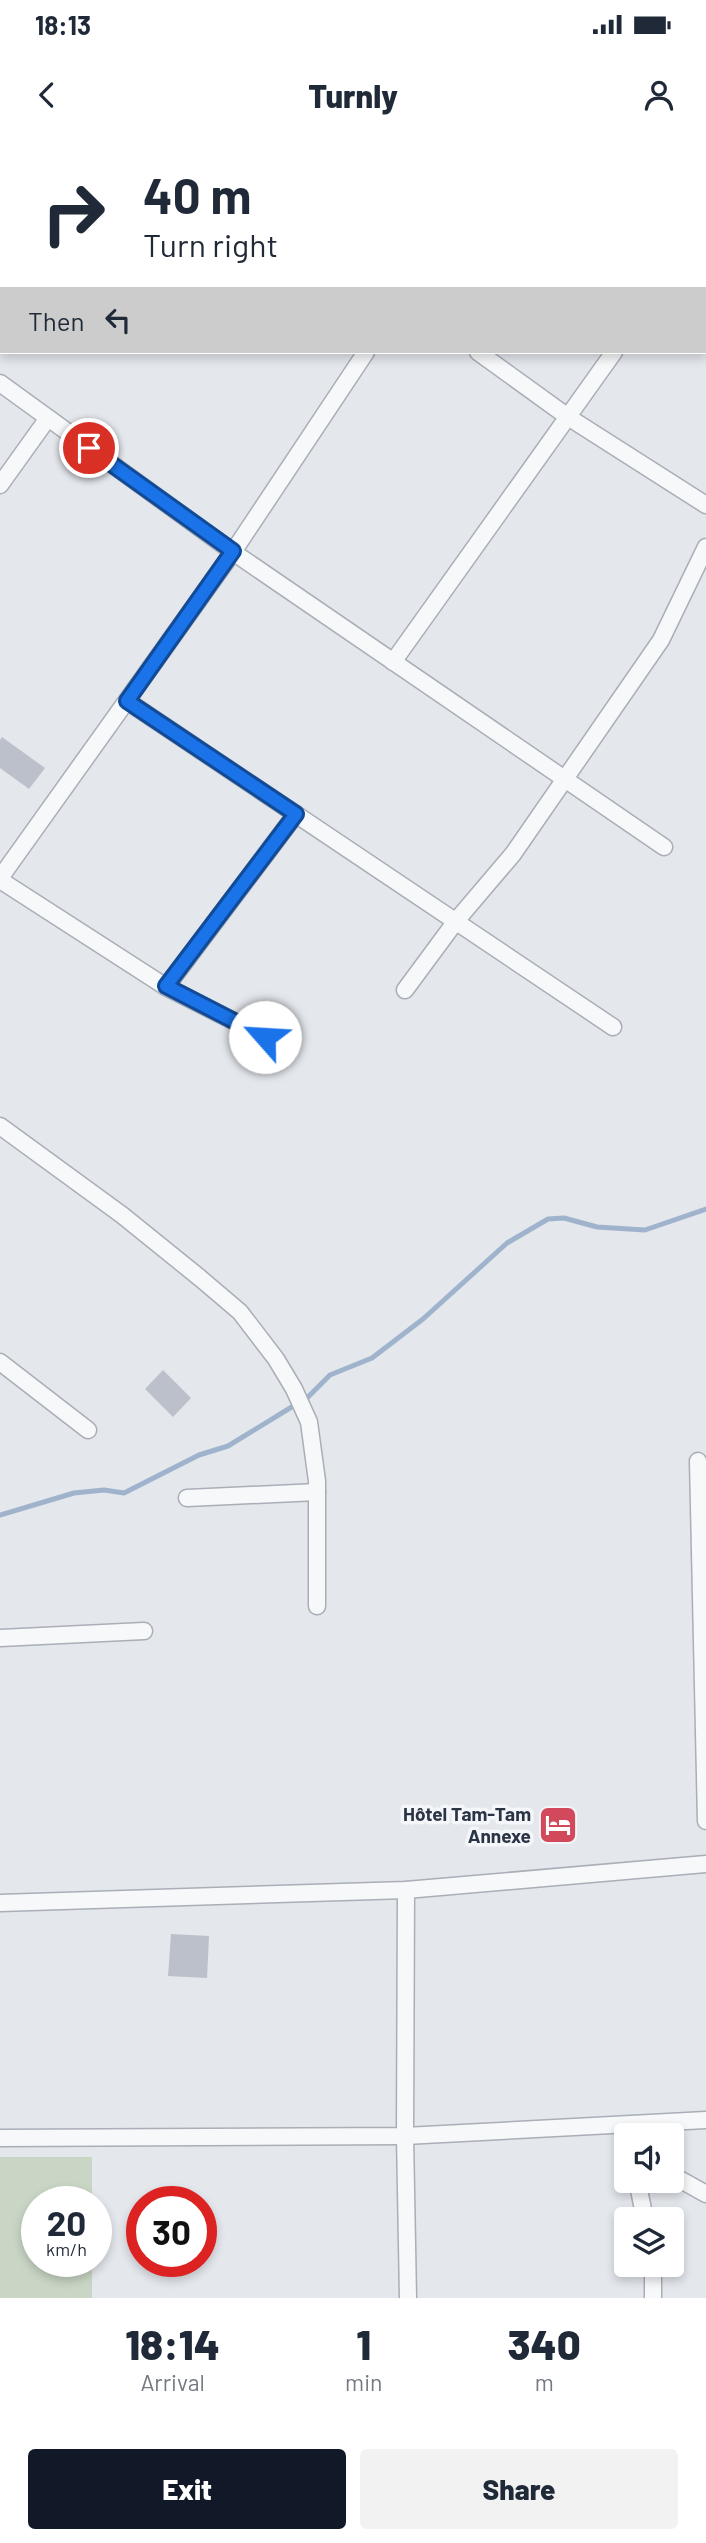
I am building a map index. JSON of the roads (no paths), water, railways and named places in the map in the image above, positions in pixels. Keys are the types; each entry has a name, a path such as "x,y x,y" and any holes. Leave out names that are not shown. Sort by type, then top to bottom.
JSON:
{"street":[{"path":"265,1037 166,986 0,879 233,551 365,354"},
{"path":"481,354 568,417 706,505"},
{"path":"393,662 613,354"},
{"path":"0,383 233,551 664,847"},
{"path":"0,485 48,418"},
{"path":"405,990 456,921 513,854 661,640 706,547"},
{"path":"127,701 613,1027"},
{"path":"166,986 296,814"},
{"path":"0,1126 122,1215 240,1312 276,1359 309,1422 317,1492 317,1606"},
{"path":"0,1362 88,1430"},
{"path":"698,1461 706,1821"},
{"path":"187,1498 317,1492"},
{"path":"0,1638 144,1631"},
{"path":"0,1903 406,1890 706,1864"},
{"path":"406,1890 405,2136 408,2298"},
{"path":"683,2123 706,2120"},
{"path":"0,2138 405,2136 614,2130"},
{"path":"684,2182 706,2194"},
{"path":"653,2277 653,2298"}],"waterway":[{"path":"0,1515 74,1493 104,1490 124,1493 199,1455 228,1446 308,1397 330,1375 372,1358 423,1319 507,1243 548,1219 564,1218 597,1227 645,1230 706,1209"}],"place":[{"name":"Hôtel Tam-Tam Annexe","path":"558,1825"}]}
